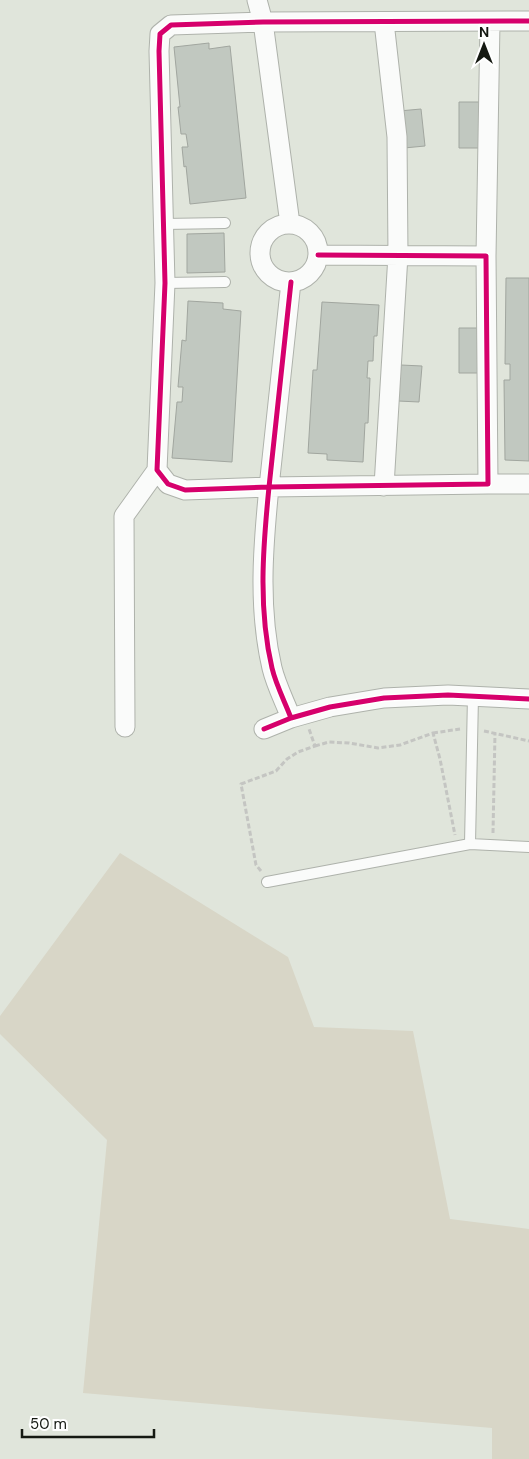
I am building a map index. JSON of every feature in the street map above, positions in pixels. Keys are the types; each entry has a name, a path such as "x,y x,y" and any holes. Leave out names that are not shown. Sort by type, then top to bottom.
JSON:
{"street":[{"path":"257,0 263,22 290,224"},
{"path":"125,727 124,516 157,470 166,283 160,34 171,25 263,22 529,22"},
{"path":"384,22 397,136 398,255 384,486"},
{"path":"488,484 486,256 490,22"},
{"path":"290,224 295,224 311,234 316,241 318,255 314,268 308,275 300,280 291,282 272,276 261,260 263,241 268,233 276,227 290,224"},
{"path":"318,255 486,256"},
{"path":"291,282 263,544 263,612 272,669 297,716"},
{"path":"157,470 168,484 185,490 529,484"},
{"path":"264,729 297,716 330,707 384,698 448,695 529,699"}],"lane":[{"path":"164,224 225,223"},
{"path":"166,283 225,282"},
{"path":"470,844 473,696"},
{"path":"267,882 470,844 529,846"}],"path":[{"path":"297,716 315,746"},
{"path":"270,870 261,871 256,865 241,784 276,771 287,759 298,752 329,742 349,742 378,748 400,745 434,733 456,836"},
{"path":"493,835 495,733"}],"shaded area":[{"path":"120,853 288,957 314,1027 413,1031 450,1219 529,1229 529,1459 492,1459 492,1428 83,1393 107,1140 0,1034 0,1016"}],"building":[{"path":"209,43 209,49 230,46 246,198 190,204 182,147 188,147 186,134 181,134 174,47"},
{"path":"459,102 480,102 481,148 459,148"},
{"path":"421,109 425,146 404,148 399,111"},
{"path":"224,233 225,272 187,273 187,234"},
{"path":"506,278 529,278 529,461 505,460 504,380 510,380 510,364 505,364"},
{"path":"188,301 223,303 223,309 241,311 232,462 172,458 177,402 182,402 183,387 178,387 182,340 186,341"},
{"path":"322,302 379,305 377,336 374,336 373,361 368,361 367,378 370,378 368,423 365,423 363,462 327,460 327,454 308,453 313,370 317,370"},
{"path":"459,328 481,328 481,373 459,373"},
{"path":"401,365 422,366 419,402 398,401"}],"cycle path":[{"path":"291,282 269,487 185,490 168,484 157,470 165,283 160,34 171,25 263,22 529,21"},
{"path":"291,718 274,674 265,623 263,578 269,487 488,484 486,256 318,255"},
{"path":"264,729 291,718 330,707 384,698 448,695 529,699"}]}
